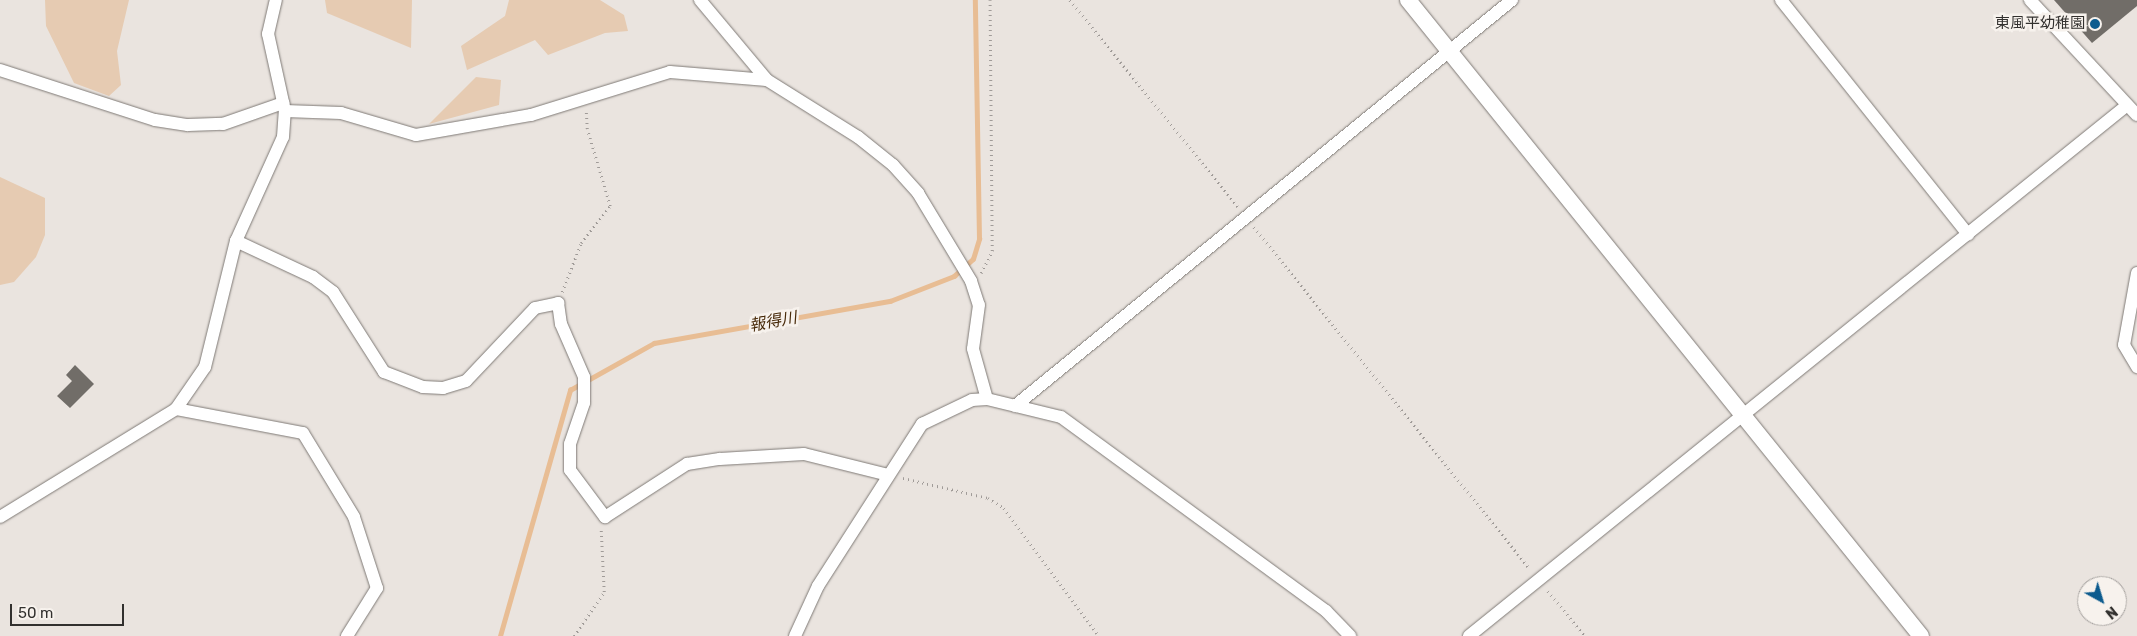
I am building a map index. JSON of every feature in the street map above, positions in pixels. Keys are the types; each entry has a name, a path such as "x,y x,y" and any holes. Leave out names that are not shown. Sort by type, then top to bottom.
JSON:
{"street":[{"path":"0,517 176,409 194,387 213,347 236,240 275,162 284,107 268,34 276,0"},
{"path":"700,0 767,80 893,165 918,193 972,286 979,305 973,349 987,399"},
{"path":"1408,0 1921,636"},
{"path":"1015,406 1512,0"},
{"path":"1781,0 1968,234"},
{"path":"2030,0 2126,106 2137,115"},
{"path":"0,70 155,120 188,125 223,124 284,107 341,113 416,135 531,115 670,72 767,80"},
{"path":"1469,636 1540,581 2126,106"},
{"path":"236,240 313,277 333,292 384,372 423,387 443,388 466,381 535,308 558,303 561,324 584,377 584,403 570,444 570,470 605,517 687,464 720,459 804,454 888,474"},
{"path":"2137,273 2124,345 2137,367"},
{"path":"794,636 818,586 888,474 931,416 972,400 987,399 1061,417 1326,611 1350,636"},
{"path":"176,409 303,433 354,517 377,588 347,636"}],"path":[{"path":"972,286 992,251 990,0"},
{"path":"1070,0 1585,636"},
{"path":"558,303 581,243 610,206 587,129 586,98"},
{"path":"888,474 988,498 1004,508 1099,636"},
{"path":"574,636 604,592 600,532 605,517"}],"shaded area":[{"path":"45,0 129,0 117,51 121,85 109,96 74,83 46,26"},
{"path":"325,0 412,0 411,48 327,13"},
{"path":"509,0 600,0 624,15 628,31 605,33 548,55 535,40 467,70 461,46 505,16"},
{"path":"476,77 501,80 499,105 429,124"},
{"path":"0,177 45,198 45,235 36,257 14,282 0,285"}],"building":[{"name":"東風平幼稚園","path":"2054,0 2137,0 2137,6 2092,43"},
{"path":"75,365 94,384 70,408 57,396 72,381 66,375"}],"waterway":[{"name":"報得川","path":"500,636 570,390 654,343 890,301 954,276 973,259 979,239 975,0"}],"place":[{"name":"東風平幼稚園","path":"2095,24"}]}
